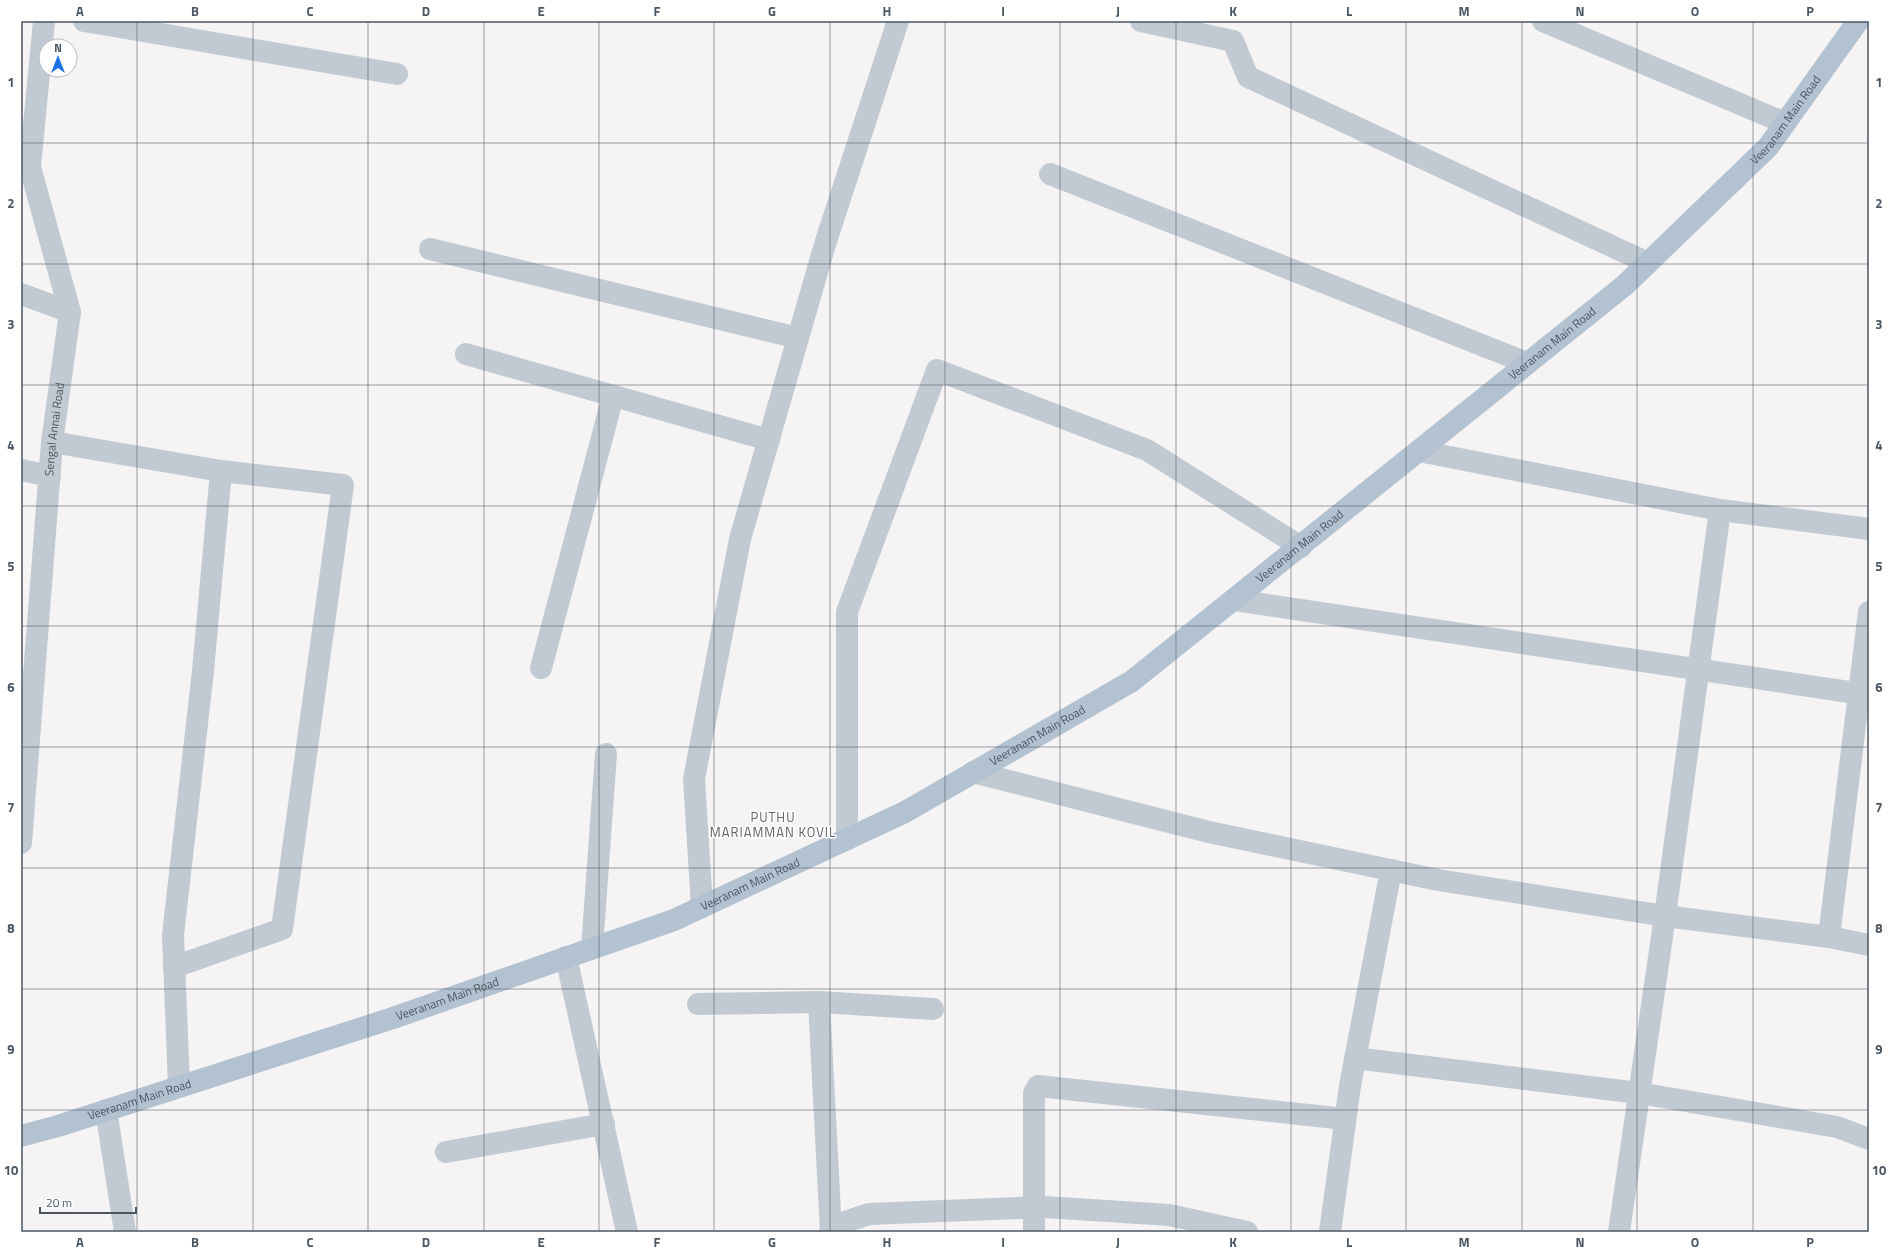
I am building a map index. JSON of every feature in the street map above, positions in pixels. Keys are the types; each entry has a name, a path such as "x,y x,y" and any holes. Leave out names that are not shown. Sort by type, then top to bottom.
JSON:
{"main road":[{"name":"Veeranam Main Road","path":"21,1136 394,1018 674,920 905,812 1132,681 1301,547 1625,285 1768,147 1858,21"}],"street":[{"name":"Sengal Annai Road","path":"21,840 52,442 70,312 26,165 44,21"},
{"path":"84,21 397,74"},
{"path":"702,907 694,779 740,539 826,241 898,21"},
{"path":"1141,21 1233,41 1248,77 1648,263"},
{"path":"1544,21 1785,123"},
{"path":"1050,174 1527,363"},
{"path":"430,249 798,338"},
{"path":"21,294 70,312"},
{"path":"466,354 769,440"},
{"path":"847,839 847,612 937,370 1147,450 1301,547"},
{"path":"541,668 613,396"},
{"path":"52,442 221,471 343,485 282,929 174,968"},
{"path":"1419,451 1720,510 1869,529"},
{"path":"21,470 50,476"},
{"path":"179,1086 172,935 203,671 221,471"},
{"path":"1619,1232 1665,916 1720,510"},
{"path":"1234,600 1864,694"},
{"path":"1829,937 1864,694 1869,612"},
{"path":"592,948 606,754"},
{"path":"973,772 1209,832 1438,880 1665,916 1829,937 1869,945"},
{"path":"1330,1232 1345,1119 1355,1058 1391,870"},
{"path":"566,957 627,1232"},
{"path":"819,1002 830,1232"},
{"path":"698,1004 819,1002 933,1009"},
{"path":"1355,1058 1639,1093 1837,1127 1869,1139"},
{"path":"1034,1232 1034,1093 1038,1086 1345,1119"},
{"path":"106,1110 125,1232"},
{"path":"446,1152 604,1124"},
{"path":"830,1232 842,1223 869,1214 1034,1208 1169,1215 1246,1232"}],"district":[{"name":"PUTHU MARIAMMAN KOVIL","path":"773,824"}]}
